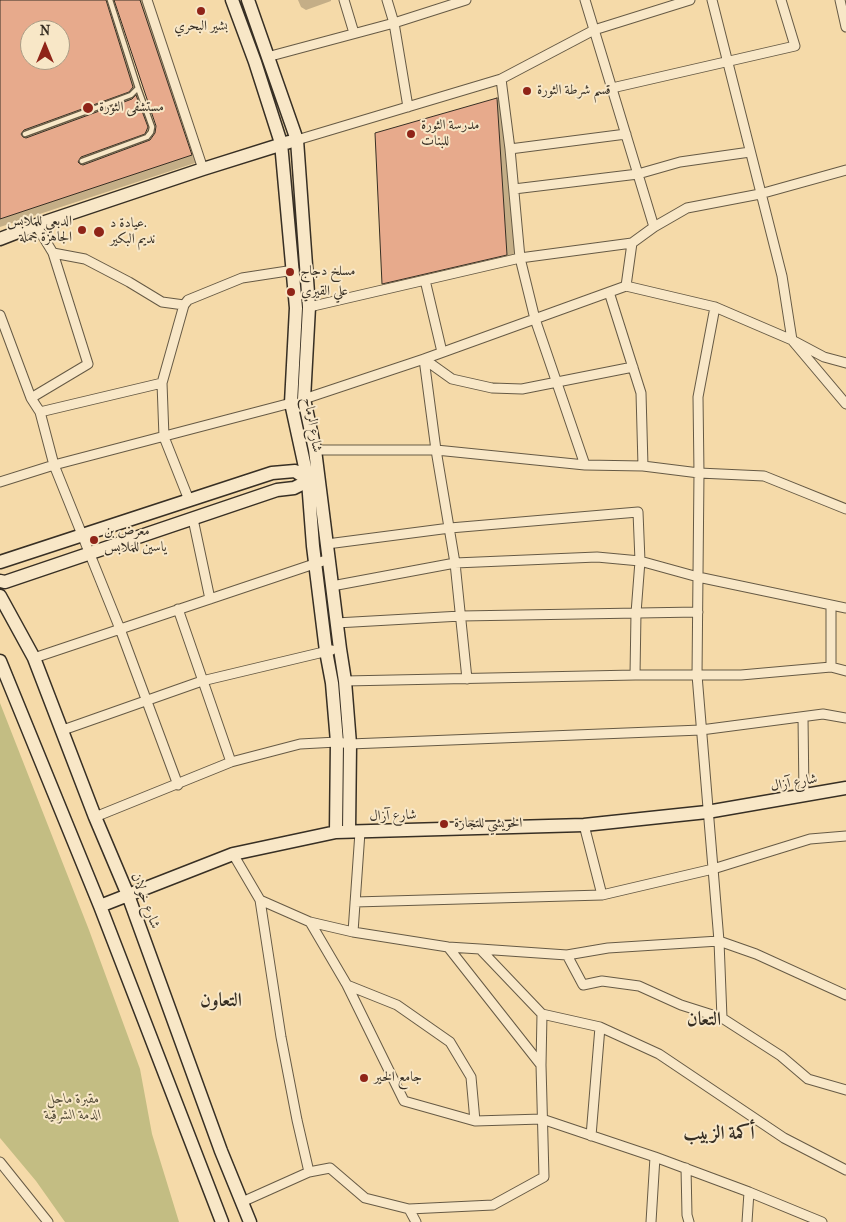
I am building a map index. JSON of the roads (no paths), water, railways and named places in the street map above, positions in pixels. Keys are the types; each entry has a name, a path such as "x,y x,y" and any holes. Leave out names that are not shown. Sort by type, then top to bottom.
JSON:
{"street":[{"path":"147,0 203,168"},
{"name":"شارع الرماح","path":"232,0 255,62 281,143 296,308 291,403 313,482 327,544 345,681 355,832"},
{"name":"شارع الرماح","path":"248,0 297,140 309,307 304,399 315,450 313,482 316,563 326,651 332,683 337,742 336,832"},
{"path":"344,0 354,33"},
{"path":"387,0 394,23 408,107"},
{"path":"268,57 394,23 446,3 466,0"},
{"path":"585,0 654,227"},
{"path":"0,239 36,225 281,143 297,140 501,79 594,30 690,0"},
{"path":"712,0 782,276 792,340 846,404"},
{"path":"612,88 795,46 782,0"},
{"path":"840,0 846,27"},
{"path":"501,79 510,149 520,258 535,319 585,464"},
{"path":"510,149 626,134"},
{"path":"514,188 638,174 680,162 750,152"},
{"path":"309,307 520,258 632,243 654,227 687,208 760,194 846,170"},
{"path":"31,398 88,364 53,253 36,225"},
{"path":"626,286 632,243"},
{"path":"53,253 85,259 162,302 184,305"},
{"path":"189,500 164,437 162,383 184,305 188,300 242,278 294,270"},
{"path":"425,280 442,352"},
{"path":"0,482 54,465 304,399 424,359 626,286 715,307 792,340 824,357 846,363"},
{"path":"609,292 641,392 642,466"},
{"path":"715,307 698,397 697,676 719,940 722,1018"},
{"path":"0,315 31,398 40,412 54,465 120,629 178,785"},
{"path":"424,359 452,380 492,388 522,389 633,367"},
{"path":"424,359 462,616 467,679"},
{"path":"40,412 162,383"},
{"path":"315,450 436,450 585,464 642,466 699,473 764,476 846,509"},
{"path":"0,562 272,473 295,471 313,482"},
{"path":"0,581 5,582 277,490 294,488 313,482"},
{"path":"327,544 450,528 638,512 640,561 636,613 635,675"},
{"path":"193,519 210,599"},
{"path":"332,586 455,564 597,556 640,561 698,577 846,608"},
{"path":"34,658 329,559"},
{"name":"شارع خولان","path":"0,596 34,658 63,730 95,817 128,895 221,1151 250,1222"},
{"path":"831,606 831,667"},
{"path":"178,609 231,762"},
{"path":"336,623 462,616 698,612"},
{"path":"63,730 202,681 340,649"},
{"path":"345,681 635,675 741,675 831,667 846,671"},
{"path":"2,669 100,906 222,1222"},
{"path":"95,817 231,762 300,744 337,742 350,744 701,730 823,714 846,718"},
{"path":"803,717 804,796"},
{"name":"شارع آزال","path":"100,906 233,854 336,832 584,825 708,812 846,788"},
{"path":"584,825 602,895"},
{"path":"353,932 355,832"},
{"path":"355,902 602,895 713,869 810,839 846,836"},
{"path":"233,854 260,900 281,1037 309,1172"},
{"path":"260,900 310,922 353,932 448,947 567,955 608,948 719,940 756,954 846,994"},
{"path":"310,922 347,985 404,1101 475,1121 542,1120 686,1168 822,1222"},
{"path":"448,947 541,1065"},
{"path":"480,949 542,1014 600,1027 659,1054 784,1138 846,1170"},
{"path":"567,955 583,985 602,980 638,986 681,1005 722,1018 781,1056 808,1079 846,1090"},
{"path":"347,985 397,1005 450,1042 470,1077 475,1121"},
{"path":"242,1202 309,1172 330,1168 365,1198 409,1209 493,1205 544,1177 541,1065 542,1014"},
{"path":"591,1136 600,1027"},
{"path":"651,1222 655,1157"},
{"path":"0,1162 48,1222"},
{"path":"686,1168 687,1215 689,1222"},
{"path":"746,1222 749,1192"},
{"path":"409,1209 416,1222"}],"lane":[{"path":"82,161 147,137 151,132 152,122 138,88 110,0"},
{"path":"25,134 131,95 138,88"}],"place":[{"name":"بشير البحري","path":"201,11"},
{"name":"قسم شرطة الثورة","path":"527,91"},
{"name":"مستشفى الثورة","path":"88,108"},
{"name":"مدرسة الثورة للبنات","path":"411,134"},
{"name":"الدبعي للملابس الجاهزة جملة","path":"82,230"},
{"name":"عيادة د. نديم البكير","path":"99,232"},
{"name":"مسلخ دجاج","path":"290,272"},
{"name":"علي القيري","path":"291,292"},
{"name":"معرض بن ياسين للملابس","path":"94,540"},
{"name":"الحويشي للتجارة","path":"444,824"},
{"name":"جامع الخير","path":"364,1078"}],"district":[{"name":"التعاون","path":"221,1001"},
{"name":"التعان","path":"704,1020"},
{"name":"أكمة الزبيب","path":"719,1134"}],"park label":[{"name":"مقبرة ماجل الدمة الشرقية","path":"73,1108"}]}
